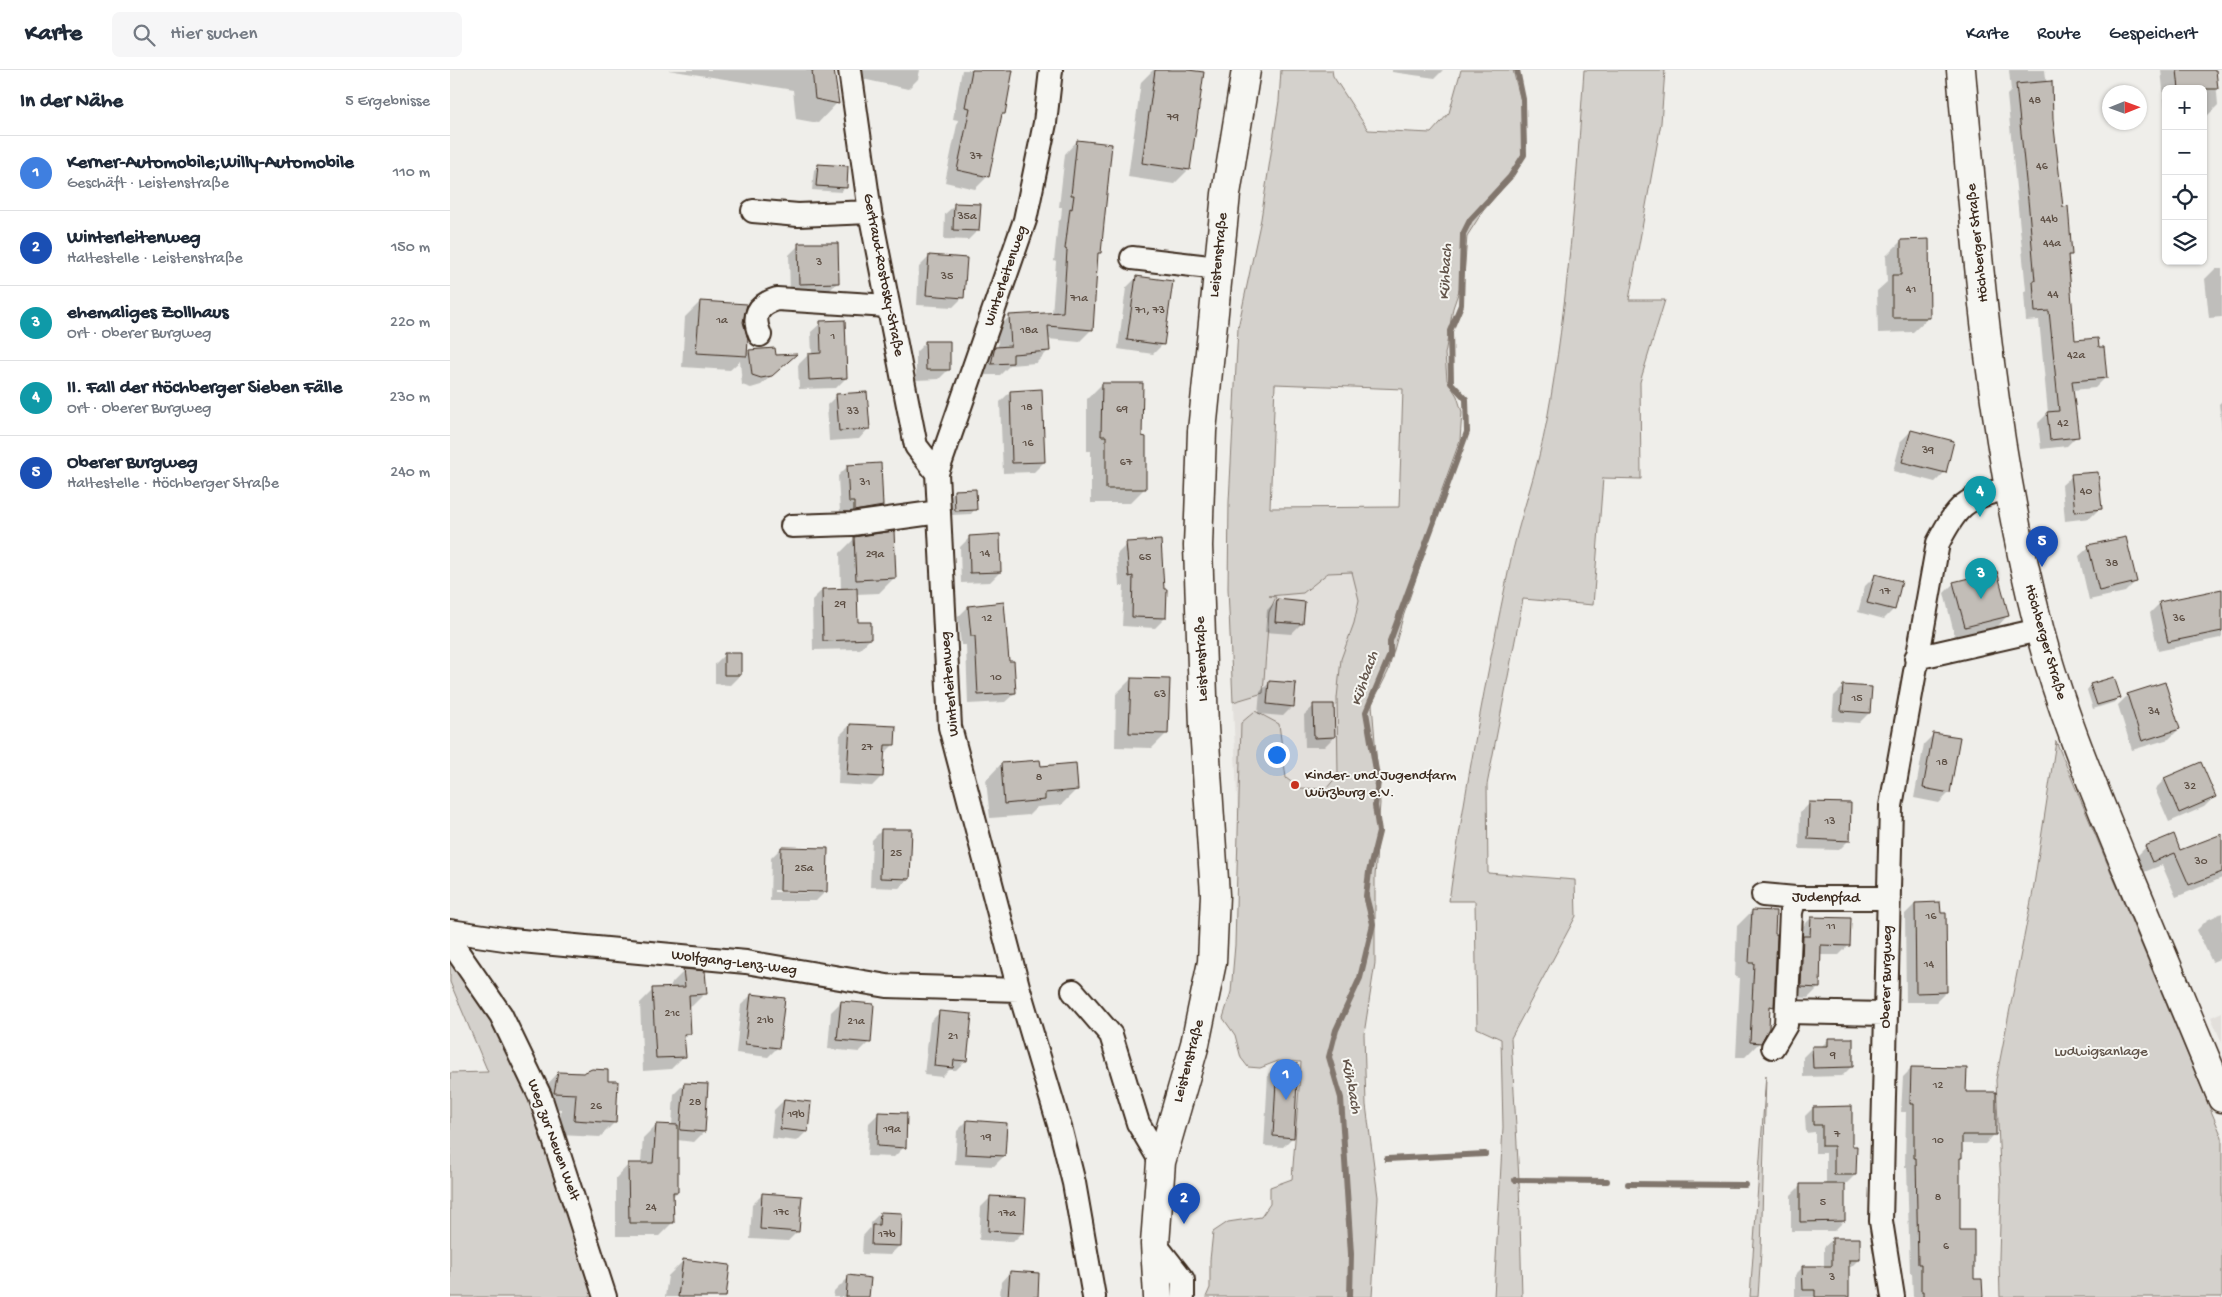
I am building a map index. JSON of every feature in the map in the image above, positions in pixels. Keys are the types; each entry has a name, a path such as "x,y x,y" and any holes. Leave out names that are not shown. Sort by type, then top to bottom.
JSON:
{"main road":[{"name":"Leistenstraße","path":"1158,1297 1155,1244 1161,1162 1195,1044 1212,962 1215,895 1204,727 1198,546 1202,431 1226,194 1246,70"},
{"name":"Höchberger Straße","path":"1961,70 1992,379 2007,489 2039,630 2062,705 2087,774 2222,1098"}],"street":[{"name":"Gertraud-Rostosky-Straße","path":"850,70 870,212 916,446 937,473"},
{"name":"Winterleitenweg","path":"1051,70 1044,123 1026,220 937,473 950,727 1018,990 1061,1131 1074,1183 1094,1297"},
{"path":"753,211 798,215 870,212"},
{"path":"1132,258 1218,268"},
{"path":"760,335 756,325 758,312 766,302 777,300 888,306"},
{"name":"Oberer Burgweg","path":"1893,1297 1881,1221 1891,806 1938,543 1952,516 1966,503 1984,493 2007,489"},
{"path":"792,526 852,524 939,512"},
{"path":"1916,658 2039,630"},
{"name":"Judenpfad","path":"1763,895 1795,898 1889,898"},
{"path":"1773,1047 1786,1025 1791,912 1795,898"},
{"name":"Wolfgang-Lenz-Weg","path":"450,932 511,940 746,962 887,986 1018,990"},
{"name":"Weg zur Neuen Welt","path":"450,941 501,1015 540,1096 605,1297"},
{"path":"1073,991 1111,1035 1138,1123 1161,1162"},
{"path":"1787,1012 1886,1014"},
{"path":"1155,1244 1183,1280 1183,1297"}],"shaded area":[{"name":"Kinder- und Jugendfarm Würzburg e.V.","path":"1414,532 1375,610 1358,875 1223,1018 1231,992 1239,844 1228,588"},
{"path":"2222,1012 2222,1043 2211,1017"}],"green space":[{"path":"1281,70 1332,70 1333,76 1368,130 1431,133 1449,113 1461,70 1513,70 1525,117 1526,146 1508,182 1483,211 1467,236 1464,276 1453,308 1445,354 1447,380 1457,396 1462,412 1460,440 1436,506 1420,567 1403,617 1388,672 1372,704 1380,803 1375,877 1375,963 1364,1034 1366,1105 1378,1197 1372,1297 1206,1297 1210,1288 1213,1232 1228,1222 1261,1217 1270,1204 1270,1187 1292,1179 1301,1062 1278,1061 1260,1068 1248,1067 1241,1058 1235,1035 1223,1018 1231,992 1235,945 1241,723 1255,711 1279,724 1286,778 1299,788 1326,789 1338,775 1337,698 1341,659 1354,623 1359,600 1352,572 1328,573 1303,593 1269,596 1276,597 1269,612 1263,693 1233,702 1228,588 1229,502 1238,328 1261,219 1279,101","holes":["1275,384 1403,389 1399,507 1270,508"]},
{"path":"1584,70 1665,70 1661,123 1629,300 1665,300 1640,382 1641,479 1603,478 1593,605 1523,599 1487,785 1488,873 1575,880 1576,916 1511,1038 1519,1180 1522,1297 1494,1297 1503,1127 1501,1039 1477,1028 1475,901 1449,901 1469,775 1500,609 1513,549 1539,457 1547,420 1566,289"},
{"name":"Ludwigsanlage","path":"2056,741 2222,1137 2222,1297 2000,1297 2001,1189 1996,1080 2033,891"},
{"path":"450,958 461,968 517,1061 602,1297 450,1297 450,1073 488,1072 450,982"},
{"path":"1766,1075 1758,1297 1750,1297"}],"building":[{"path":"812,70 834,70 839,104 815,99"},
{"path":"972,70 1013,70 1005,114 1002,114 989,177 957,170 970,108 965,107"},
{"path":"1155,70 1204,72 1190,170 1142,163"},
{"path":"2177,70 2216,70 2218,89 2207,89 2207,85 2179,85"},
{"path":"2052,81 2053,119 2063,207 2068,206 2072,255 2068,255 2075,340 2098,338 2099,347 2104,347 2107,378 2072,381 2079,437 2050,440 2047,412 2059,411 2049,311 2035,312 2033,281 2035,281 2016,84"},
{"path":"1077,140 1112,144 1101,253 1098,253 1093,330 1048,326 1050,351 1013,354 1013,363 991,364 995,347 1011,346 1009,315 1063,312 1067,250 1065,249 1070,208 1072,209 1074,195 1071,195"},
{"path":"818,164 848,166 847,188 816,186"},
{"path":"954,203 981,204 979,231 953,230"},
{"path":"1929,239 1930,318 1892,318 1892,275 1901,275 1901,240"},
{"path":"798,243 838,243 839,283 799,284"},
{"path":"929,255 967,258 964,298 926,295"},
{"path":"1136,276 1173,281 1164,345 1127,340"},
{"path":"700,301 747,304 743,322 748,339 747,356 696,353"},
{"path":"845,320 847,378 809,380 808,354 821,353 820,321"},
{"path":"925,341 950,341 950,370 926,370"},
{"path":"775,348 776,355 797,354 772,376 761,378 752,375 749,350"},
{"path":"1102,383 1143,383 1142,436 1146,437 1146,489 1106,489 1106,436 1101,436"},
{"path":"1042,389 1045,462 1012,463 1010,391"},
{"path":"867,392 870,429 839,431 836,394"},
{"path":"1911,430 1954,441 1946,473 1902,462"},
{"path":"881,463 883,506 854,511 854,502 849,502 847,465"},
{"path":"2098,472 2102,509 2075,512 2071,474"},
{"path":"976,489 977,510 955,511 954,490"},
{"path":"894,531 896,578 856,580 854,537"},
{"path":"1000,534 1001,572 970,573 969,536"},
{"path":"2126,537 2137,582 2099,591 2088,545"},
{"path":"1161,540 1164,589 1167,589 1166,618 1132,617 1133,576 1129,577 1126,542"},
{"path":"1997,571 2009,616 1965,627 1953,582"},
{"path":"1875,574 1902,581 1895,610 1867,603"},
{"path":"857,588 858,622 871,622 871,639 823,641 822,589"},
{"path":"2222,589 2222,631 2168,642 2159,602"},
{"path":"1277,599 1305,602 1303,624 1275,622"},
{"path":"1004,602 1009,661 1014,661 1016,693 978,695 975,636 971,636 968,606"},
{"path":"724,653 741,653 741,675 724,675"},
{"path":"2114,677 2121,698 2097,705 2090,684"},
{"path":"1131,678 1170,679 1168,734 1129,733"},
{"path":"1269,681 1296,683 1294,707 1267,704"},
{"path":"2165,682 2180,729 2142,741 2127,694"},
{"path":"1843,685 1872,687 1870,713 1841,711"},
{"path":"1313,704 1334,704 1335,737 1314,738"},
{"path":"850,724 896,726 895,745 885,745 883,777 847,775"},
{"path":"1933,733 1960,737 1950,793 1923,788"},
{"path":"1040,760 1041,766 1076,763 1078,790 1045,793 1045,800 1004,804 1001,763"},
{"path":"2201,762 2216,797 2179,813 2164,778"},
{"path":"1809,802 1851,803 1850,841 1808,839"},
{"path":"881,829 912,829 910,879 880,878"},
{"path":"2174,834 2180,850 2222,834 2222,872 2189,885 2175,853 2152,862 2145,846"},
{"path":"781,847 828,848 827,892 780,891"},
{"path":"1940,902 1941,913 1946,913 1947,992 1916,993 1915,903"},
{"path":"1752,910 1776,911 1774,1007 1770,1006 1769,1028 1761,1043 1750,1042 1754,963 1749,963"},
{"path":"1811,917 1851,918 1850,946 1821,945 1820,988 1801,987 1803,936 1810,936"},
{"path":"683,969 705,971 707,994 689,995 691,1034 684,1034 686,1057 656,1058 652,988 685,987"},
{"path":"751,994 785,998 779,1048 745,1044"},
{"path":"841,1001 874,1004 871,1043 837,1040"},
{"path":"939,1011 972,1014 967,1061 954,1060 953,1068 934,1066"},
{"path":"1828,1038 1853,1038 1853,1067 1813,1068 1812,1046 1828,1046"},
{"path":"1277,1063 1298,1064 1294,1138 1273,1136"},
{"path":"1911,1067 1967,1068 1966,1092 1996,1092 1996,1135 1962,1135 1962,1158 1960,1158 1960,1230 1974,1230 1974,1279 1982,1279 1983,1297 1923,1297 1923,1291 1921,1291 1921,1264 1918,1264 1916,1158 1914,1158 1914,1104 1910,1104"},
{"path":"592,1069 608,1070 608,1081 618,1081 616,1123 574,1120 576,1094 554,1093 558,1072 583,1073"},
{"path":"684,1083 708,1084 705,1132 680,1130"},
{"path":"784,1099 811,1102 808,1132 780,1129"},
{"path":"1852,1106 1852,1146 1857,1146 1856,1175 1834,1175 1834,1146 1822,1146 1822,1125 1813,1125 1813,1107"},
{"path":"878,1112 907,1113 906,1148 877,1146"},
{"path":"967,1120 1007,1123 1005,1156 965,1154"},
{"path":"656,1124 678,1125 678,1192 673,1192 674,1223 629,1223 628,1163 653,1163"},
{"path":"1800,1184 1845,1184 1845,1221 1800,1222"},
{"path":"762,1193 802,1196 799,1232 760,1229"},
{"path":"990,1196 1026,1198 1024,1233 988,1231"},
{"path":"880,1212 902,1213 901,1246 871,1245 872,1225 879,1225"},
{"path":"1832,1238 1860,1238 1860,1260 1849,1260 1849,1297 1815,1297 1815,1290 1803,1290 1802,1266 1832,1266"},
{"path":"683,1259 730,1265 726,1297 678,1297"},
{"path":"1010,1271 1039,1273 1038,1297 1008,1297"},
{"path":"848,1275 871,1278 869,1297 846,1297"}],"waterway":[{"name":"Kühbach","path":"1350,1297 1351,1254 1341,1098 1329,1057 1336,1030 1360,978 1373,924 1366,896 1369,872 1379,832 1375,806 1378,782 1366,712 1390,655 1390,641 1467,432 1466,399 1451,383 1450,331 1461,305 1463,234 1470,220 1510,177 1524,155 1523,99 1517,70"},
{"path":"1387,1159 1485,1154"},
{"path":"1515,1180 1607,1181"},
{"path":"1628,1184 1745,1185"}],"place":[{"name":"II. Fall der Höchberger Sieben Fälle","path":"1980,517"},
{"name":"Oberer Burgweg","path":"2042,567"},
{"name":"ehemaliges Zollhaus","path":"1981,599"},
{"name":"Kinder- und Jugendfarm Würzburg e.V.","path":"1295,785"},
{"name":"Kerner-Automobile;Willy-Automobile","path":"1286,1100"},
{"name":"Winterleitenweg","path":"1184,1224"}]}
